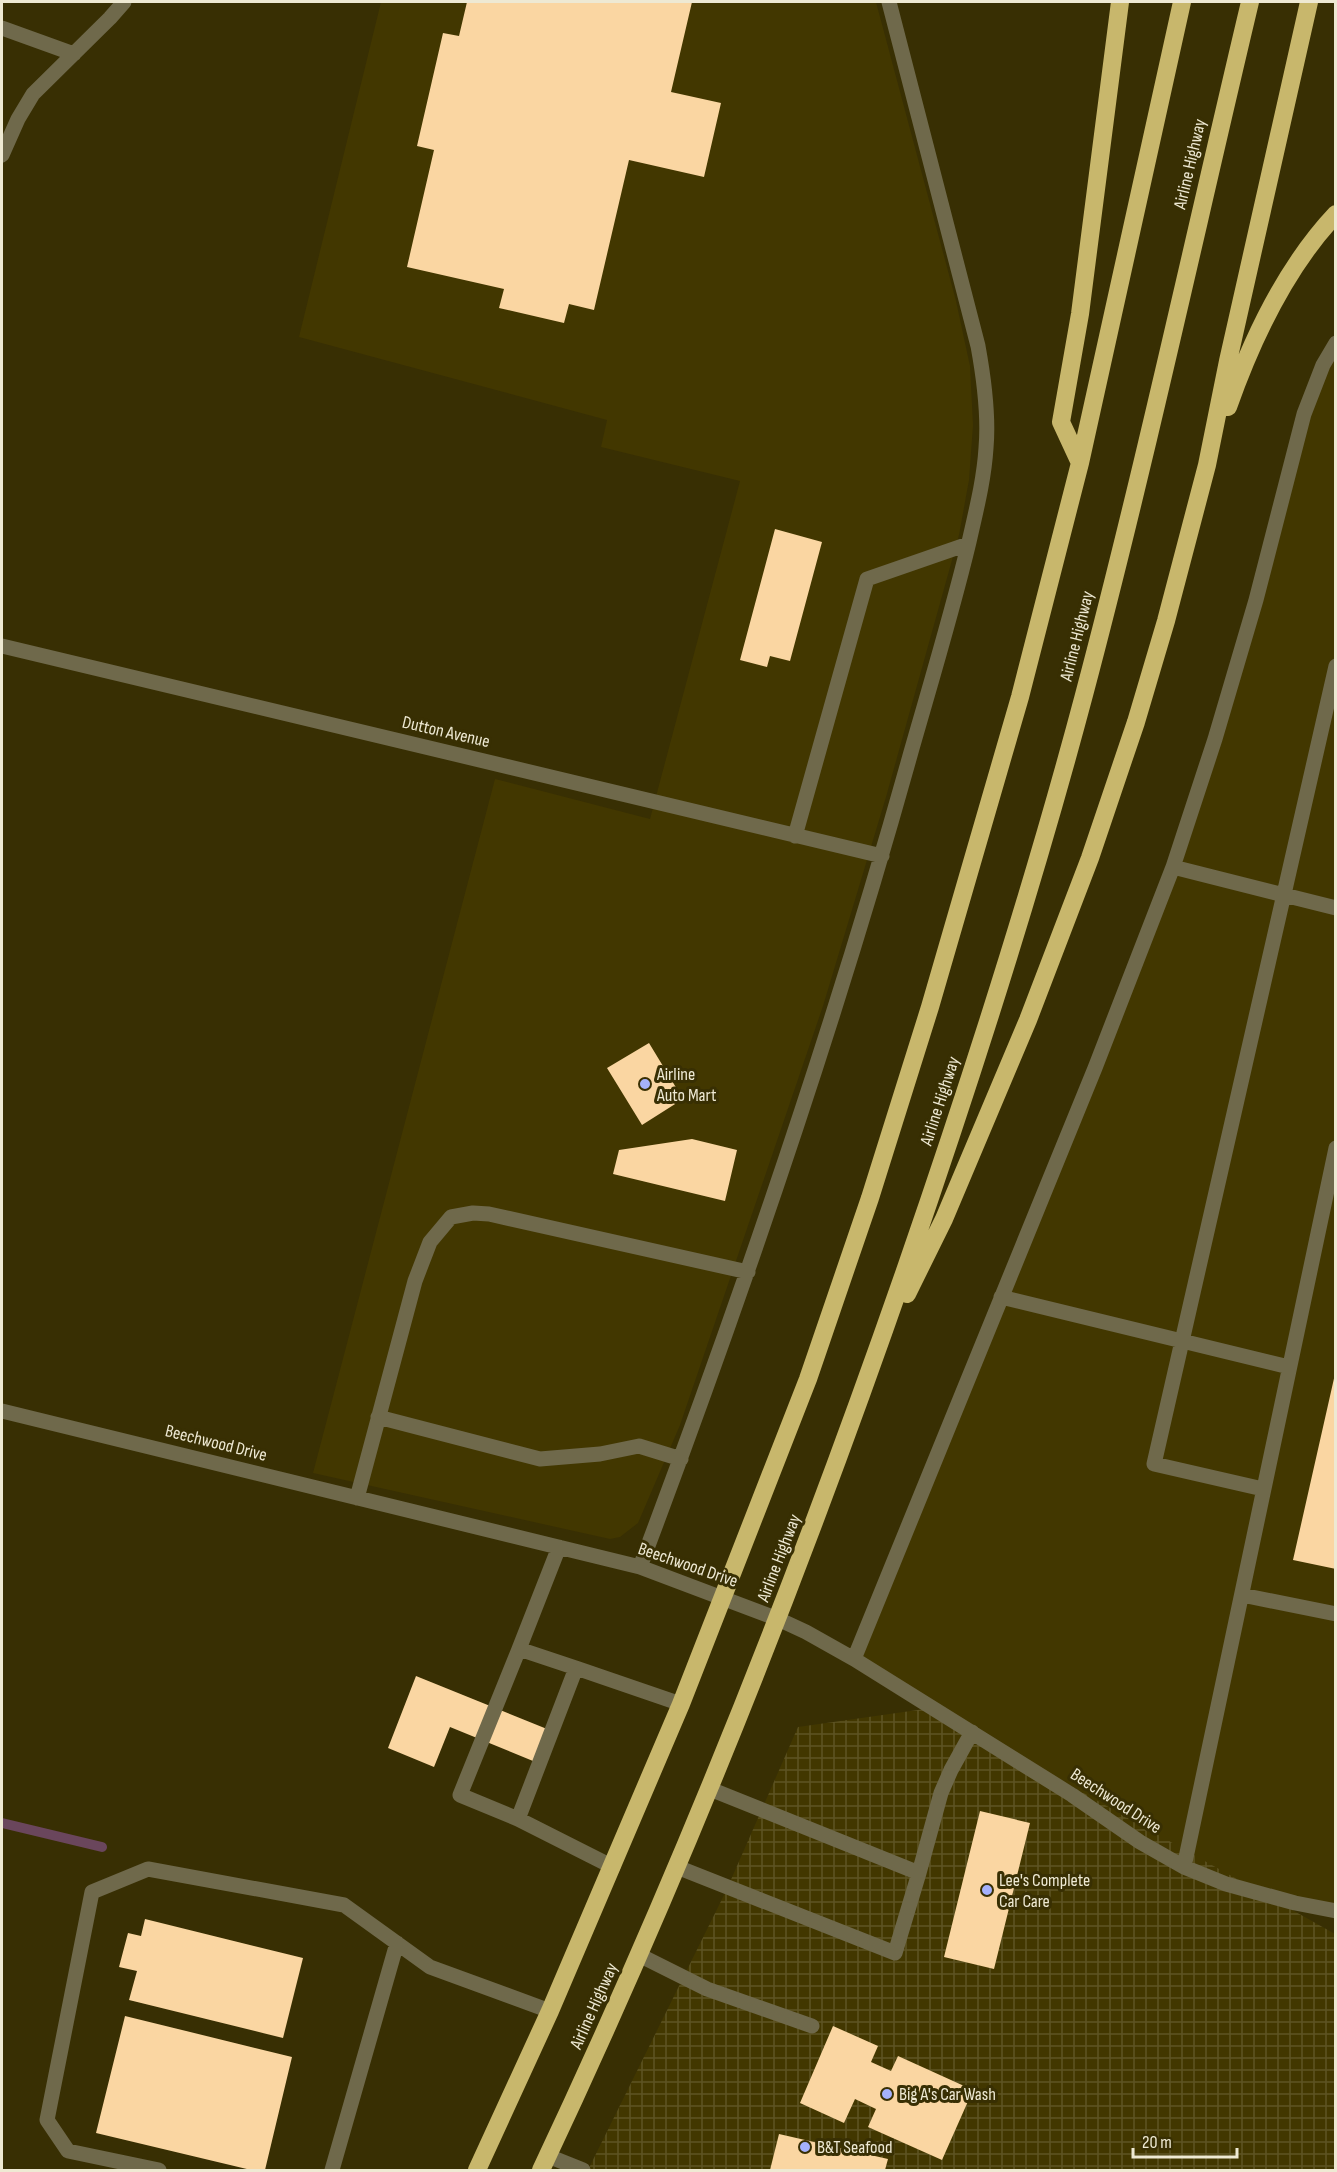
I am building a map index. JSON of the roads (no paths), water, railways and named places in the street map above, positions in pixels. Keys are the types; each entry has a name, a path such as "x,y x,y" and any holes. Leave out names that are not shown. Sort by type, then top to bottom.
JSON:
{"highway":[{"path":"1080,463 1061,422 1080,314 1120,2"},
{"name":"Airline Highway","path":"477,2170 613,1867 724,1598 808,1379 870,1198 933,995 1020,697 1080,463 1182,2"},
{"name":"Airline Highway","path":"545,2163 677,1868 778,1619 833,1476 978,1055 1081,706 1144,456 1250,2"},
{"path":"874,1360 948,1209 989,1114 1080,886 1136,722 1166,621 1207,465 1228,361 1310,2"},
{"path":"1207,465 1233,391 1273,304 1299,261 1335,214"}],"street":[{"path":"2,154 18,119 33,94 124,2"},
{"path":"640,1567 681,1459 789,1153 882,856 968,544 982,484 987,445 983,378 970,309 889,2"},
{"path":"2,28 75,54"},
{"path":"854,1659 1095,1068 1173,867 1215,739 1256,600 1304,414 1335,343"},
{"path":"795,836 867,579 968,544"},
{"name":"Dutton Avenue","path":"2,646 882,856"},
{"path":"1263,1489 1154,1464 1285,895 1335,666"},
{"path":"1173,867 1335,908"},
{"path":"1184,1867 1335,1148"},
{"path":"357,1498 415,1281 430,1242 451,1217 472,1213 489,1214 748,1272"},
{"path":"1001,1297 1289,1367"},
{"name":"Beechwood Drive","path":"2,1411 640,1567 724,1598 778,1619 854,1659 1072,1795 1140,1842 1184,1867 1226,1884 1295,1903 1335,1911"},
{"path":"378,1417 540,1459 600,1454 639,1446 681,1459"},
{"path":"559,1547 460,1795 518,1819 613,1867"},
{"path":"1242,1595 1335,1614"},
{"path":"519,1649 681,1704"},
{"path":"518,1819 576,1668"},
{"path":"677,1868 896,1953 941,1793 972,1732"},
{"path":"710,1789 919,1873"},
{"path":"159,2170 68,2151 47,2120 92,1892 148,1869 344,1905 430,1967 550,2011"},
{"path":"332,2170 397,1943"},
{"path":"639,1955 707,1989 812,2026"},
{"path":"545,2163 583,2170"}],"waterway":[{"path":"2,1823 102,1847"}],"place":[{"name":"Airline Auto Mart","path":"645,1084"},
{"name":"Lee's Complete Car Care","path":"987,1890"},
{"name":"Big A's Car Wash","path":"887,2094"},
{"name":"B&T Seafood","path":"805,2147"}]}
